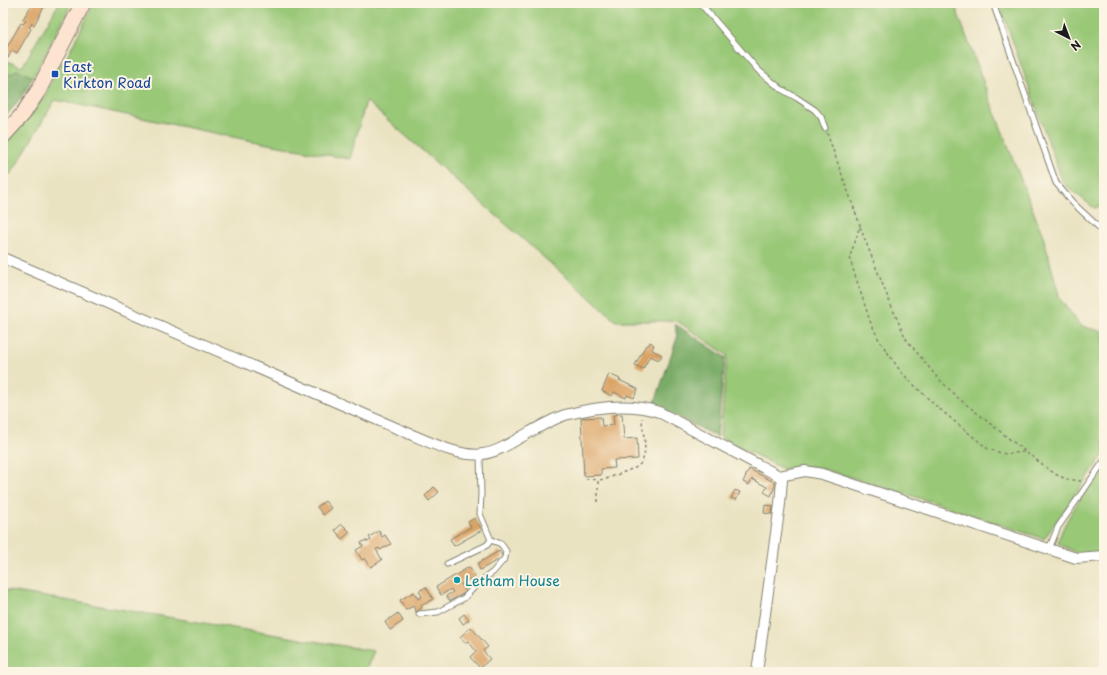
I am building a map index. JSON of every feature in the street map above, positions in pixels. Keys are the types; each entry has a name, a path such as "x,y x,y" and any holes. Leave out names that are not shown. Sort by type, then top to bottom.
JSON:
{"street":[{"path":"3,136 23,114 38,91 83,3"},
{"path":"3,258 444,448 471,454 480,454 494,451 543,425 564,416 585,411 615,407 643,408 659,412 779,476 782,480 757,672"},
{"path":"779,476 805,470 822,474 1076,558 1104,556"}],"lane":[{"path":"700,3 758,70 781,89 815,110 821,117 825,128"},
{"path":"993,3 1056,183 1073,203 1104,232"},
{"path":"419,614 438,612 464,598 477,584 493,572 505,558 506,551 500,544 491,540 480,514 480,454"},
{"path":"1049,549 1058,527 1104,461"},
{"path":"447,564 487,545 491,540"}],"path":[{"path":"825,128 860,225 890,303 906,339 936,376 957,397 1030,455 1055,474 1066,479 1090,481"},
{"path":"860,225 850,256 853,272 875,331 887,353 901,372 936,406 988,448 1006,454 1024,452 1030,455"},
{"path":"586,479 606,479 641,464 645,452 642,426 643,408"},
{"path":"598,480 598,502"}],"green space":[{"path":"59,3 70,3 67,13 33,77 17,70 11,74 3,72 4,60 22,67"},
{"path":"94,3 954,3 1043,236 1060,299 1081,326 1104,332 1104,454 1044,539 932,502 813,466 783,469 720,437 727,355 677,321 616,321 366,101 350,159 257,142 55,100 12,173 3,177 3,145 33,112 45,95 60,64 67,57"},
{"path":"999,3 1104,3 1104,206 1094,208 1063,183"},
{"path":"17,70 33,77 22,96 3,120 3,72 11,74"},
{"path":"675,324 725,357 717,437 654,405 677,338"},
{"path":"1104,465 1104,556 1078,554 1058,543 1071,513"},
{"path":"3,590 374,651 365,672 3,672"}],"building":[{"path":"33,3 46,3 34,25 32,23 29,27 31,29 17,53 12,50 8,58 3,55 3,44 7,47 21,23 23,24 25,22 26,20 23,19"},
{"path":"650,342 654,345 652,350 662,355 659,360 650,356 643,369 635,365 646,345 648,346"},
{"path":"609,374 638,389 634,398 627,395 626,398 614,392 612,396 602,391"},
{"path":"622,414 624,439 637,438 638,459 614,460 615,468 601,469 601,475 584,476 581,418 601,417 602,426 614,425 613,415"},
{"path":"749,469 776,483 771,496 764,492 767,487 752,479 749,485 743,482"},
{"path":"434,487 439,492 429,501 425,496"},
{"path":"735,490 740,492 736,500 731,498"},
{"path":"325,501 331,508 323,515 317,507"},
{"path":"765,505 773,506 772,514 764,513"},
{"path":"475,518 482,530 454,546 450,539 471,527 468,522"},
{"path":"342,524 350,532 342,539 335,530"},
{"path":"379,531 382,537 385,535 391,544 380,550 379,548 376,549 382,560 371,567 365,558 362,560 356,550 363,546 361,543 366,540 367,542 371,540 369,537"},
{"path":"499,551 503,557 480,570 477,564"},
{"name":"Letham House","path":"469,567 475,576 461,584 466,592 450,601 446,596 453,592 451,589 441,595 436,587"},
{"path":"426,587 433,599 421,606 422,608 416,612 413,606 406,610 400,600 414,592 418,599 422,596 419,591"},
{"path":"398,613 403,621 390,630 385,622"},
{"path":"464,614 469,620 463,624 459,618"},
{"path":"471,627 488,647 483,651 490,659 480,668 470,657 476,651 468,641 465,643 460,637"}],"place":[{"name":"East Kirkton Road","path":"55,74"},
{"name":"Letham House","path":"457,580"}]}
